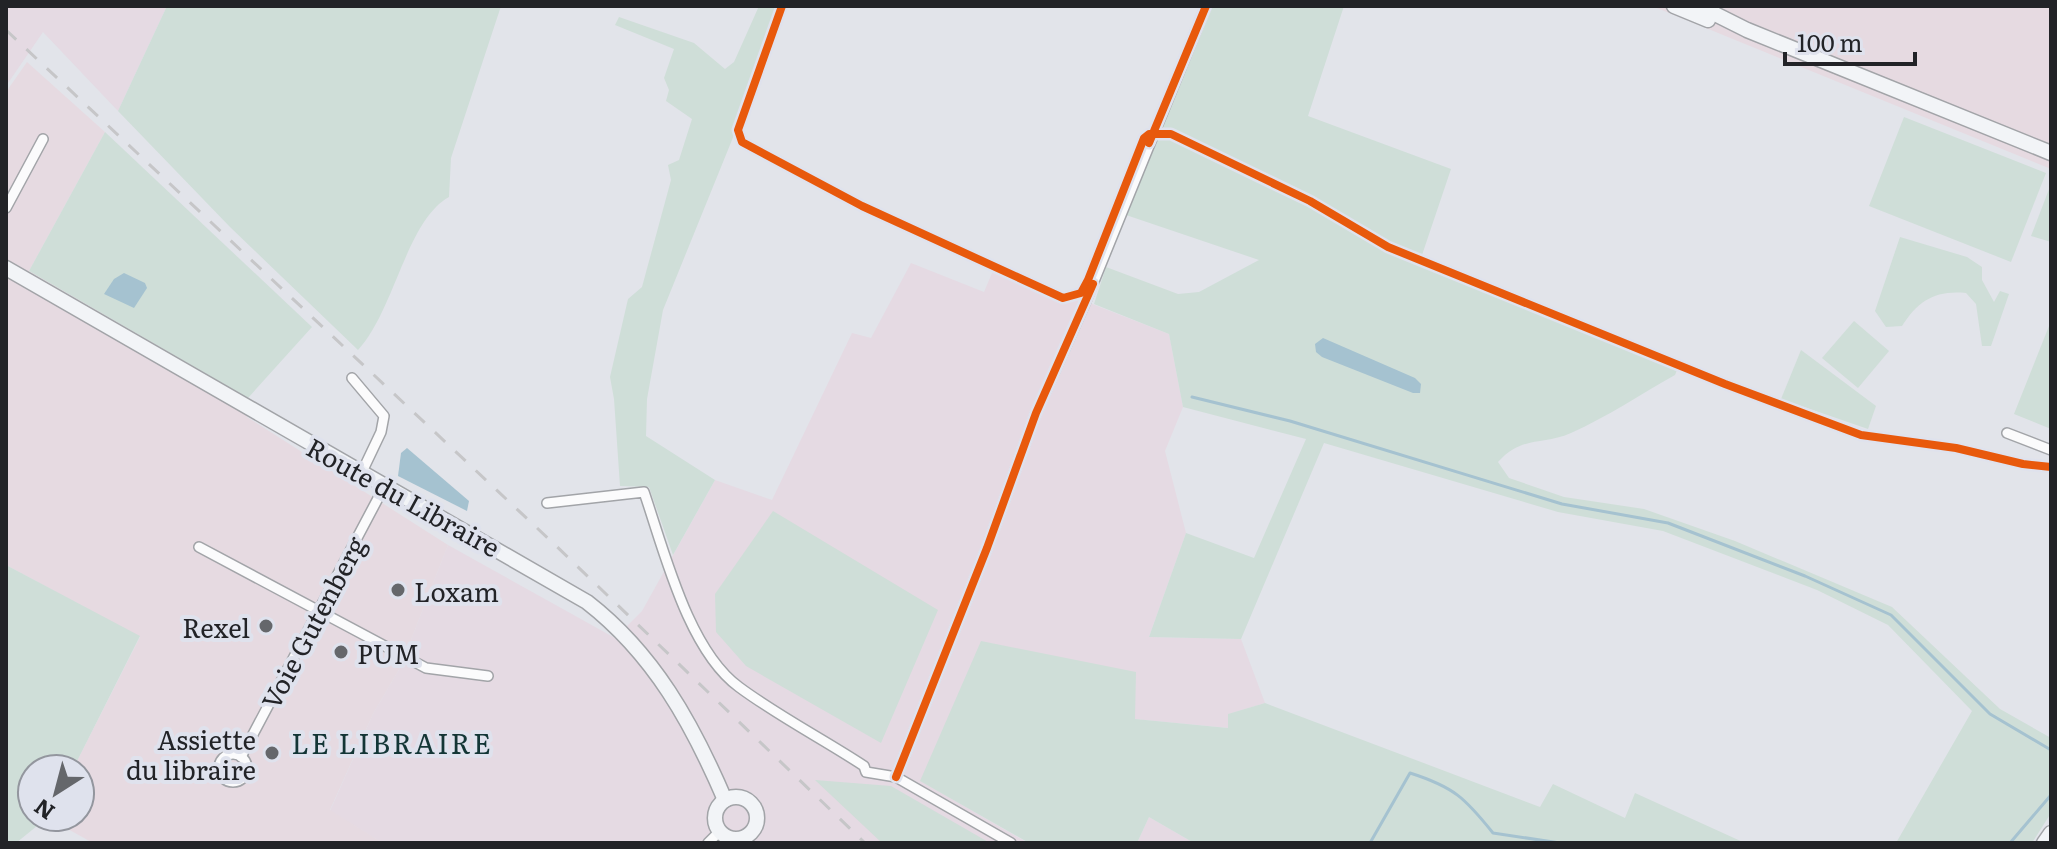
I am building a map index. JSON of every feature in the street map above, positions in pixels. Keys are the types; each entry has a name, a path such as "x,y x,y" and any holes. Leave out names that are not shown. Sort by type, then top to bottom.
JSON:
{"main road":[{"path":"1674,6 1747,30 2051,153"},
{"path":"1699,6 1747,30"},
{"name":"Route du Libraire","path":"7,272 560,584 619,629 668,688 725,800"},
{"path":"744,798 754,806 756,826 750,840 736,839 720,831 715,818 725,800 744,798"},
{"path":"2044,843 2051,833"}],"street":[{"path":"896,777 987,548 1036,413 1206,6"},
{"path":"6,208 43,139"},
{"path":"352,378 384,416 381,432 361,474"},
{"path":"2007,433 2051,450"},
{"name":"Voie Gutenberg","path":"241,757 384,487"},
{"path":"547,503 644,492 675,586 700,641 737,686 864,766 866,772 896,777 1011,843"},
{"path":"199,547 426,668 488,676"},
{"path":"708,843 720,831"}],"shaded area":[{"path":"6,6 167,6 118,111 43,32 6,86"},
{"path":"167,6 501,6 451,158 449,197 434,209 422,225 382,313 358,350 230,227 118,111"},
{"path":"759,6 776,6 734,135 663,310 647,399 646,436 715,480 673,555 649,487 620,486 610,377 628,299 642,287 671,180 668,165 679,160 692,119 666,101 669,90 664,78 674,49 615,25 619,17 694,43 725,69 734,62"},
{"path":"1212,6 1344,6 1308,116 1451,169 1421,258 1681,360 1675,375 1598,420 1560,437 1524,444 1507,454 1498,462 1509,478 1564,497 1644,509 1735,541 1892,607 2000,709 2051,738 2051,813 2032,843 1896,843 1972,711 1888,625 1817,590 1663,531 1558,512 1324,443 1241,639 1149,637 1186,533 1254,558 1306,439 1183,407 1169,334 1094,304 1106,267 1178,294 1199,292 1259,260 1126,215"},
{"path":"1652,6 2051,6 2051,169"},
{"path":"27,62 105,132 29,271 248,398 247,417 448,545 400,668 373,714 330,810 383,843 93,843 75,833 96,833 96,753 81,753 140,637 6,565 6,92"},
{"path":"1904,117 2046,173 2011,262 1869,206"},
{"path":"105,132 312,327 248,398 29,271"},
{"path":"2051,184 2051,242 2031,236"},
{"path":"1900,237 1967,257 1982,267 1982,280 1994,302 2000,291 2009,294 1991,346 1982,346 1976,304 1966,293 1945,293 1928,299 1914,310 1902,326 1886,327 1875,311"},
{"path":"911,263 984,292 995,266 1169,334 1183,407 1165,451 1186,533 1149,637 1241,639 1265,703 1229,714 1229,728 1134,719 921,781 1028,843 383,843 330,811 373,714 400,668 448,545 615,638 642,611 715,480 772,500 852,333 871,338"},
{"path":"1854,321 1889,351 1858,388 1822,358"},
{"path":"2051,321 2051,429 2014,414"},
{"path":"1801,350 1876,406 1868,429 1781,399"},
{"path":"773,511 938,610 881,743 746,666 716,632 715,594"},
{"path":"6,565 140,636 81,753 16,753 16,833 28,833 16,843 6,843"},
{"path":"981,641 1136,672 1135,719 1228,728 1228,714 1265,703 1540,807 1553,784 1625,818 1635,793 1745,843 1194,843 1149,817 1137,843 1029,843 920,781"},
{"path":"815,780 891,786 990,843 882,843"},
{"path":"1149,817 1194,843 1137,843"}],"water":[{"path":"124,273 145,283 147,288 134,308 104,294 114,279"},
{"path":"1323,338 1415,378 1421,384 1420,393 1413,393 1322,357 1316,352 1315,344"},
{"path":"407,448 469,501 467,511 398,476 401,453"}],"waterway":[{"path":"1192,397 1290,421 1562,504 1668,523 1805,576 1891,615 1990,714 2051,750"},
{"path":"1370,843 1410,773 1438,783 1458,795 1493,833 1560,843"},
{"path":"2010,843 2051,795"}],"railway":[{"path":"6,30 552,542 865,843"}],"cycle path":[{"path":"782,6 738,130 742,142 862,206 1063,298 1081,293 1088,280 1144,138 1149,134 1171,134 1310,201 1388,247 1725,384 1861,435 1956,448 2023,464 2051,467"},
{"path":"1149,143 1206,6"},
{"path":"896,777 987,548 1036,413 1093,284"}],"place":[{"name":"Loxam","path":"398,590"},
{"name":"Rexel","path":"266,626"},
{"name":"PUM","path":"341,652"},
{"name":"Assiette du libraire","path":"272,753"}],"district":[{"name":"LE LIBRAIRE","path":"392,742"}]}
